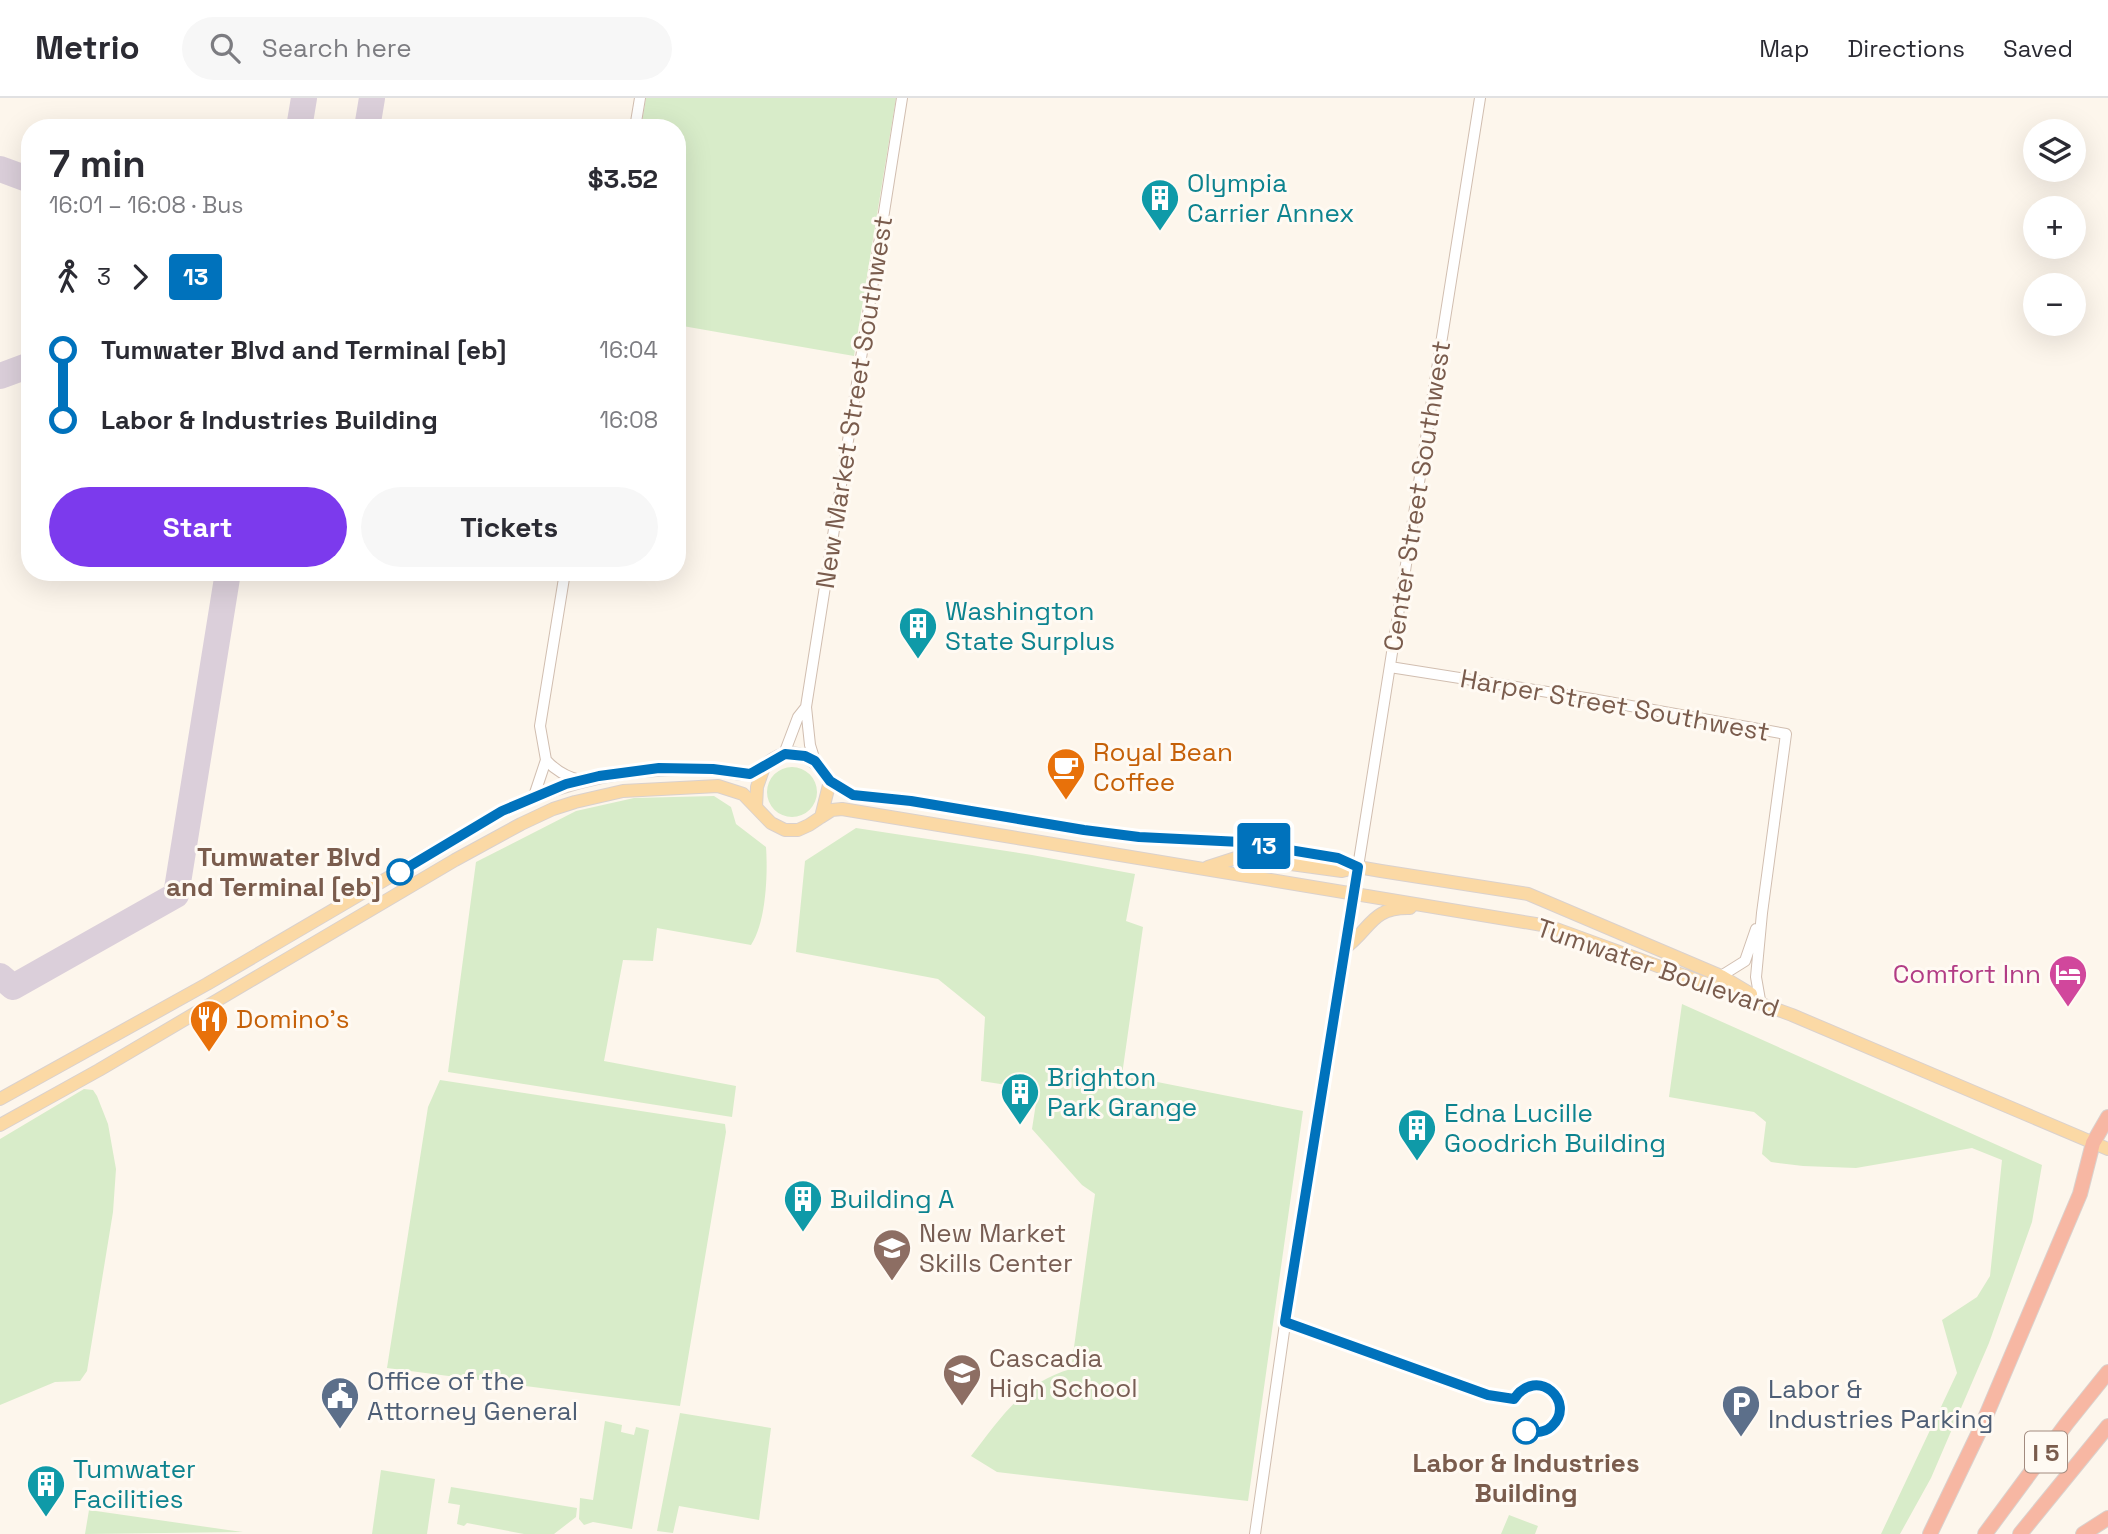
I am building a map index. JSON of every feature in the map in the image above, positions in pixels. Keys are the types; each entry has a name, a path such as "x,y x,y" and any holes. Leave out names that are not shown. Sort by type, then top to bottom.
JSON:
{"highway":[{"path":"1930,1534 1979,1430 2080,1194 2093,1143 2108,1117"},
{"name":"I 5","path":"1986,1534 2108,1372"},
{"name":"I 5","path":"2020,1534 2108,1426"},
{"path":"2083,1534 2108,1518"}],"main road":[{"path":"0,1100 534,796 580,780 638,770 701,769 754,773 774,758 785,754 805,756 815,761 830,781 821,817 804,828 785,830 771,823 738,791 718,786 623,791 575,802 521,824 0,1125"},
{"path":"756,807 757,787 764,767"},
{"name":"Tumwater Boulevard","path":"830,781 853,795 911,801 1128,836 1241,842 1338,858 1358,867 1528,894 1721,976 1792,1016"},
{"name":"Tumwater Boulevard","path":"821,817 832,810 842,809 1548,926 1792,1016 2108,1149"},
{"path":"1206,868 1239,857 1342,871 1358,867"},
{"path":"1345,948 1358,938 1375,916 1390,909 1409,908 1416,904"}],"street":[{"path":"636,119 640,98"},
{"name":"New Market Street Southwest","path":"815,761 806,707 902,98"},
{"name":"Center Street Southwest","path":"1255,1534 1294,1261 1480,98"},
{"path":"534,796 546,760 540,726 564,581"},
{"name":"Harper Street Southwest","path":"1390,667 1592,699 1786,734 1762,913 1756,977 1760,1000"},
{"name":"New Market Street Southwest","path":"785,754 798,717 806,707"},
{"path":"546,760 554,769 580,780"},
{"name":"Harper Street Southwest","path":"1721,976 1745,961 1762,913"}],"green space":[{"path":"646,98 896,98 854,356 686,327 686,119 642,119"},
{"path":"792,767 810,774 817,792 810,810 792,817 774,810 767,792 774,774"},
{"path":"714,796 731,807 736,824 766,847 765,898 756,936 751,945 657,928 653,961 623,960 604,1061 736,1086 732,1117 448,1072 476,862 576,811 634,798"},
{"path":"856,828 1135,874 1126,921 1143,927 1122,1075 1303,1111 1248,1501 997,1472 971,1456 1026,1392 1054,1375 1071,1369 1095,1194 1082,1185 1032,1129 1038,1090 981,1081 985,1017 938,979 796,952 805,861"},
{"path":"1682,1004 2042,1165 2032,1222 1989,1343 1931,1478 1900,1534 1881,1534 1957,1373 1942,1320 1977,1297 1990,1276 2002,1160 1972,1148 1856,1168 1771,1162 1762,1154 1766,1122 1754,1112 1669,1097"},
{"path":"440,1080 725,1124 726,1132 680,1406 387,1368 428,1107"},
{"path":"84,1089 93,1090 97,1096 108,1124 116,1169 113,1212 87,1371 80,1381 55,1382 0,1405 0,1139"},
{"path":"680,1413 771,1428 759,1520 679,1506 673,1533 657,1531"},
{"path":"605,1421 622,1425 621,1432 634,1435 636,1427 649,1430 632,1529 593,1522 584,1525 579,1519 580,1498 593,1500"},
{"path":"381,1470 435,1479 427,1534 372,1534"},
{"path":"451,1487 577,1508 576,1517 554,1534 524,1534 467,1523 464,1526 457,1524 460,1505 448,1503"},
{"path":"89,1510 228,1530 243,1532 85,1534"},
{"path":"1509,1515 1538,1526 1535,1534 1501,1534"}],"taxiway":[{"path":"300,119 304,98"},
{"path":"368,119 372,98"},
{"path":"0,169 21,177"},
{"path":"0,376 21,368"},
{"path":"0,976 13,987 176,895 227,581"}],"bus line":[{"name":"13","path":"400,872 502,811 566,784 599,776 659,768 713,769 750,774 785,754 805,756 815,761 830,781 853,795 911,801 1139,837 1241,842 1338,858 1358,867 1285,1322 1488,1395 1514,1399 1518,1392 1528,1386 1546,1387 1557,1397 1560,1405 1558,1419 1548,1430 1538,1433 1526,1431"}],"place":[{"name":"Olympia Carrier Annex","path":"1160,232"},
{"name":"Washington State Surplus","path":"918,660"},
{"name":"Royal Bean Coffee","path":"1066,801"},
{"name":"Tumwater Blvd and Terminal [eb]","path":"400,872"},
{"name":"Comfort Inn","path":"2068,1008"},
{"name":"Domino's","path":"209,1053"},
{"name":"Brighton Park Grange","path":"1020,1126"},
{"name":"Edna Lucille Goodrich Building","path":"1417,1162"},
{"name":"Building A","path":"803,1233"},
{"name":"New Market Skills Center","path":"892,1282"},
{"name":"Cascadia High School","path":"962,1407"},
{"name":"Office of the Attorney General","path":"340,1430"},
{"name":"Labor & Industries Building","path":"1526,1431"},
{"name":"Labor & Industries Parking","path":"1741,1438"},
{"name":"Tumwater Facilities","path":"46,1518"}]}
